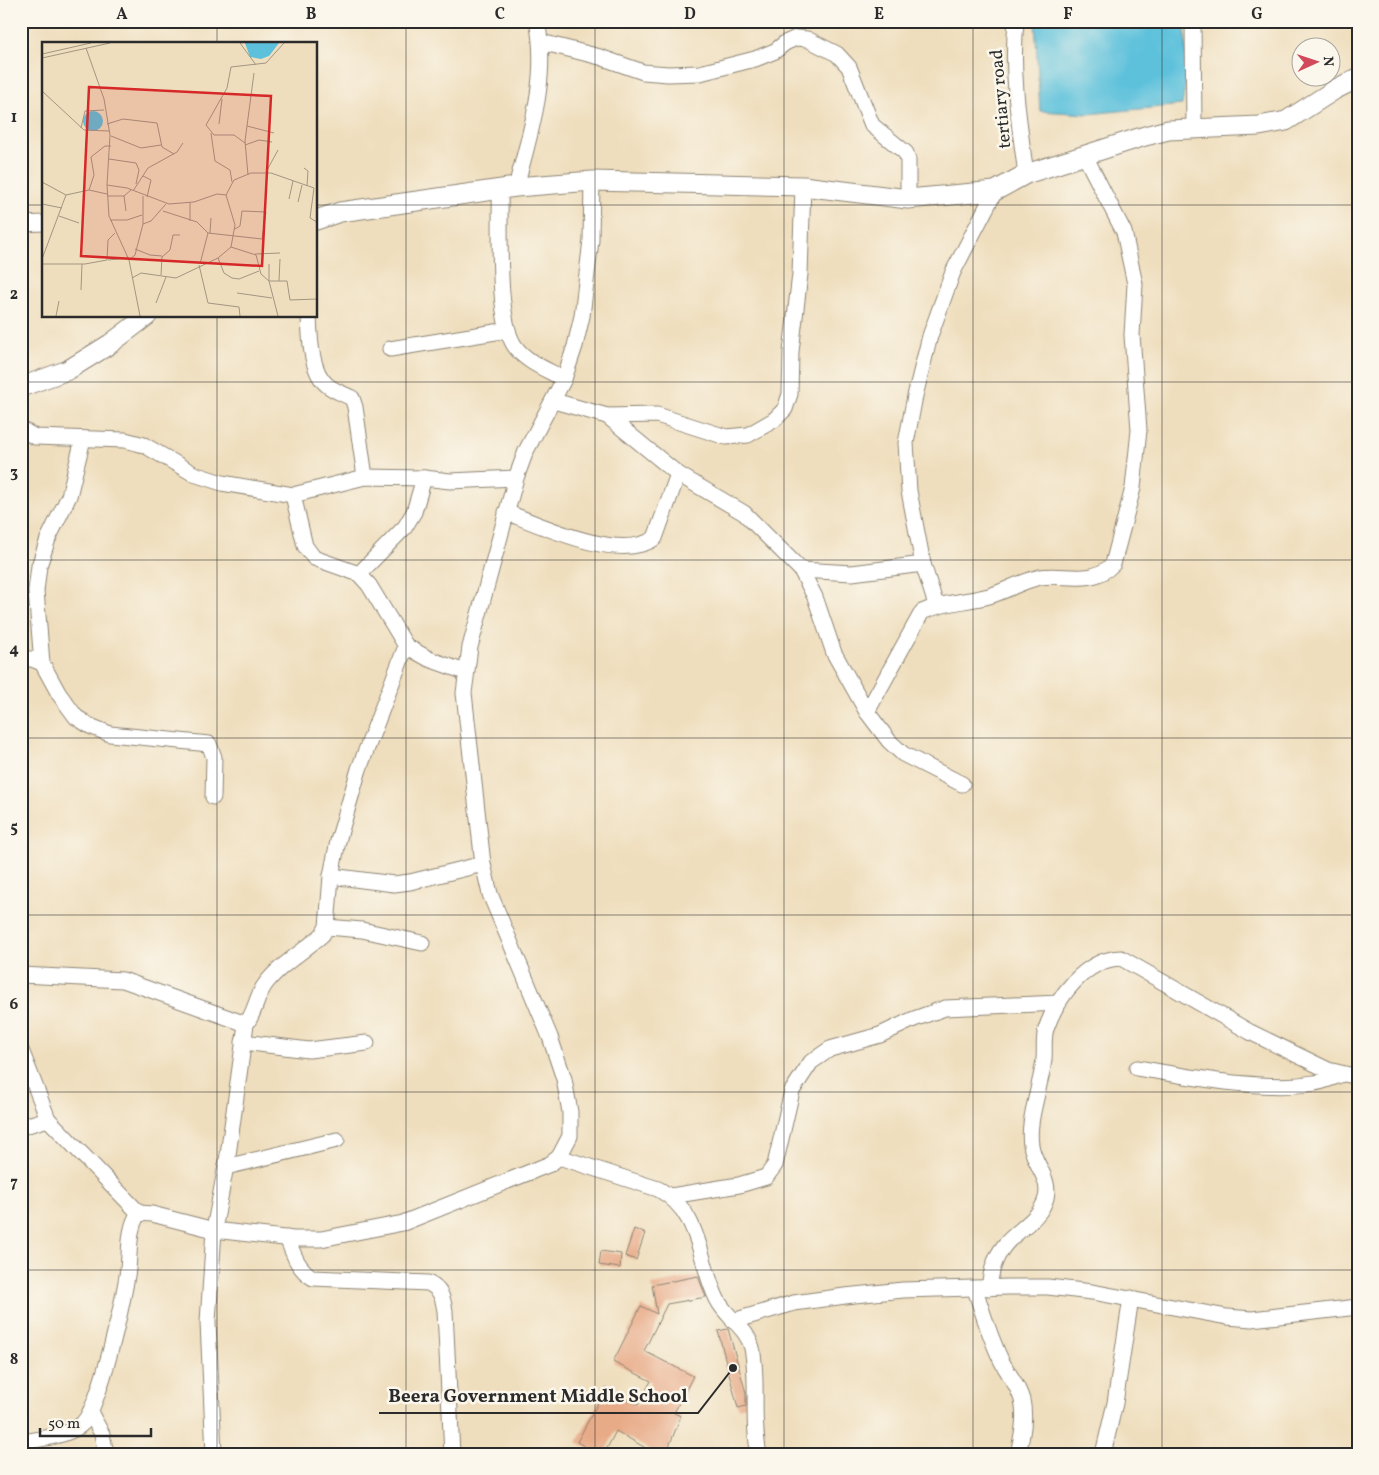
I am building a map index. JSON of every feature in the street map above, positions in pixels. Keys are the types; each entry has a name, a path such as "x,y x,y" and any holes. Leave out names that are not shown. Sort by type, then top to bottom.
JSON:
{"street":[{"path":"537,21 541,42 536,110 508,188 502,282 508,330 514,345 522,355 564,379"},
{"name":"tertiary road","path":"1016,21 1013,53 1014,86 1026,174"},
{"path":"1193,21 1194,128"},
{"path":"541,42 600,56 643,72 668,74 700,73 755,59 775,51 785,43 796,38 807,39 837,54 850,67 872,125 906,153 908,160 908,198"},
{"path":"318,219 340,212 508,188 592,181 803,186 908,198 995,191 1026,174 1145,136 1194,128 1240,127 1286,122 1336,89 1358,78"},
{"path":"867,712 922,612 936,605 990,595 1040,577 1070,578 1096,576 1113,564 1133,488 1138,454 1139,430 1132,335 1135,284 1124,232 1085,156"},
{"path":"21,1050 48,1119 139,1213 152,1214 214,1230 287,1238 321,1239 402,1224 526,1175 559,1157 570,1136 570,1112 564,1079 550,1037 490,894 482,864 464,693 465,672 516,478 526,451 564,379 582,316 591,240 592,181"},
{"path":"554,401 607,416 657,415 726,437 748,435 774,420 785,409 790,394 791,352 800,274 803,186"},
{"path":"936,605 923,564 909,491 906,444 930,336 953,272 995,191"},
{"path":"21,224 42,223"},
{"path":"21,387 68,370 110,344 144,318"},
{"path":"309,318 310,338 320,377 327,386 352,398 365,477"},
{"path":"390,349 508,330"},
{"path":"607,416 678,474 744,513 801,570 814,596 834,653 867,712 889,741 903,754 962,784"},
{"path":"21,429 35,437 125,440 144,445 194,474 222,483 293,495 365,477 424,478 450,481 516,478"},
{"path":"83,439 69,496 48,539 39,566 36,591 42,663 59,694 76,717 90,726 110,734 209,744 213,749 214,758 213,797"},
{"path":"506,512 594,544 636,545 648,543 655,538 678,474"},
{"path":"359,574 405,527 414,512 424,478"},
{"path":"293,495 304,546 314,558 359,574 369,585 406,646 429,659 465,672"},
{"path":"801,570 852,573 923,564"},
{"path":"214,1454 208,1322 214,1230 226,1167 246,1024 251,1018 263,988 271,978 322,935 326,927 330,876 338,841 359,769 406,646"},
{"path":"21,659 32,659 42,663"},
{"path":"330,876 394,884 410,882 482,864"},
{"path":"326,927 362,930 422,943"},
{"path":"1018,1454 1024,1417 1022,1400 1015,1382 1003,1364 988,1332 982,1288 995,1259 1005,1244 1044,1205 1046,1180 1036,1162 1031,1145 1031,1126 1044,1060 1045,1030 1070,986 1089,969 1102,962 1122,958 1250,1032 1328,1070 1350,1076"},
{"path":"21,975 123,980 246,1024"},
{"path":"671,1196 739,1185 766,1177 775,1165 792,1091 811,1062 830,1050 880,1034 945,1008 1059,1003"},
{"path":"243,1042 309,1050 366,1043"},
{"path":"1137,1068 1209,1080 1296,1085 1350,1076"},
{"path":"21,1127 48,1119"},
{"path":"226,1167 337,1140"},
{"path":"559,1157 658,1189 671,1196 695,1232 717,1300 733,1321 746,1332 751,1345 756,1374 754,1427 759,1454"},
{"path":"21,1443 71,1431 83,1423 90,1412 109,1355 127,1271 134,1221 139,1213"},
{"path":"287,1238 298,1265 303,1272 313,1278 428,1283 437,1287 443,1299 445,1311 452,1454"},
{"path":"733,1321 794,1303 845,1296 903,1290 982,1288 1048,1287 1131,1298 1227,1317 1252,1319 1358,1307"},
{"path":"1103,1454 1115,1403 1131,1298"},
{"path":"90,1412 102,1434 106,1454"}],"water":[{"path":"1035,21 1185,21 1187,74 1182,105 1088,114 1040,111"}],"building":[{"path":"634,1229 645,1233 636,1260 625,1256"},
{"path":"601,1251 621,1254 620,1268 599,1265"},
{"path":"698,1276 706,1297 667,1304 644,1351 693,1376 674,1413 681,1416 666,1454 651,1451 616,1431 604,1454 598,1454 577,1442 606,1388 638,1405 651,1381 613,1362 641,1306 657,1314 652,1285"},
{"path":"728,1329 746,1393 746,1406 738,1408 718,1331"}],"place":[{"name":"Beera Government Middle School","path":"733,1368"}]}
